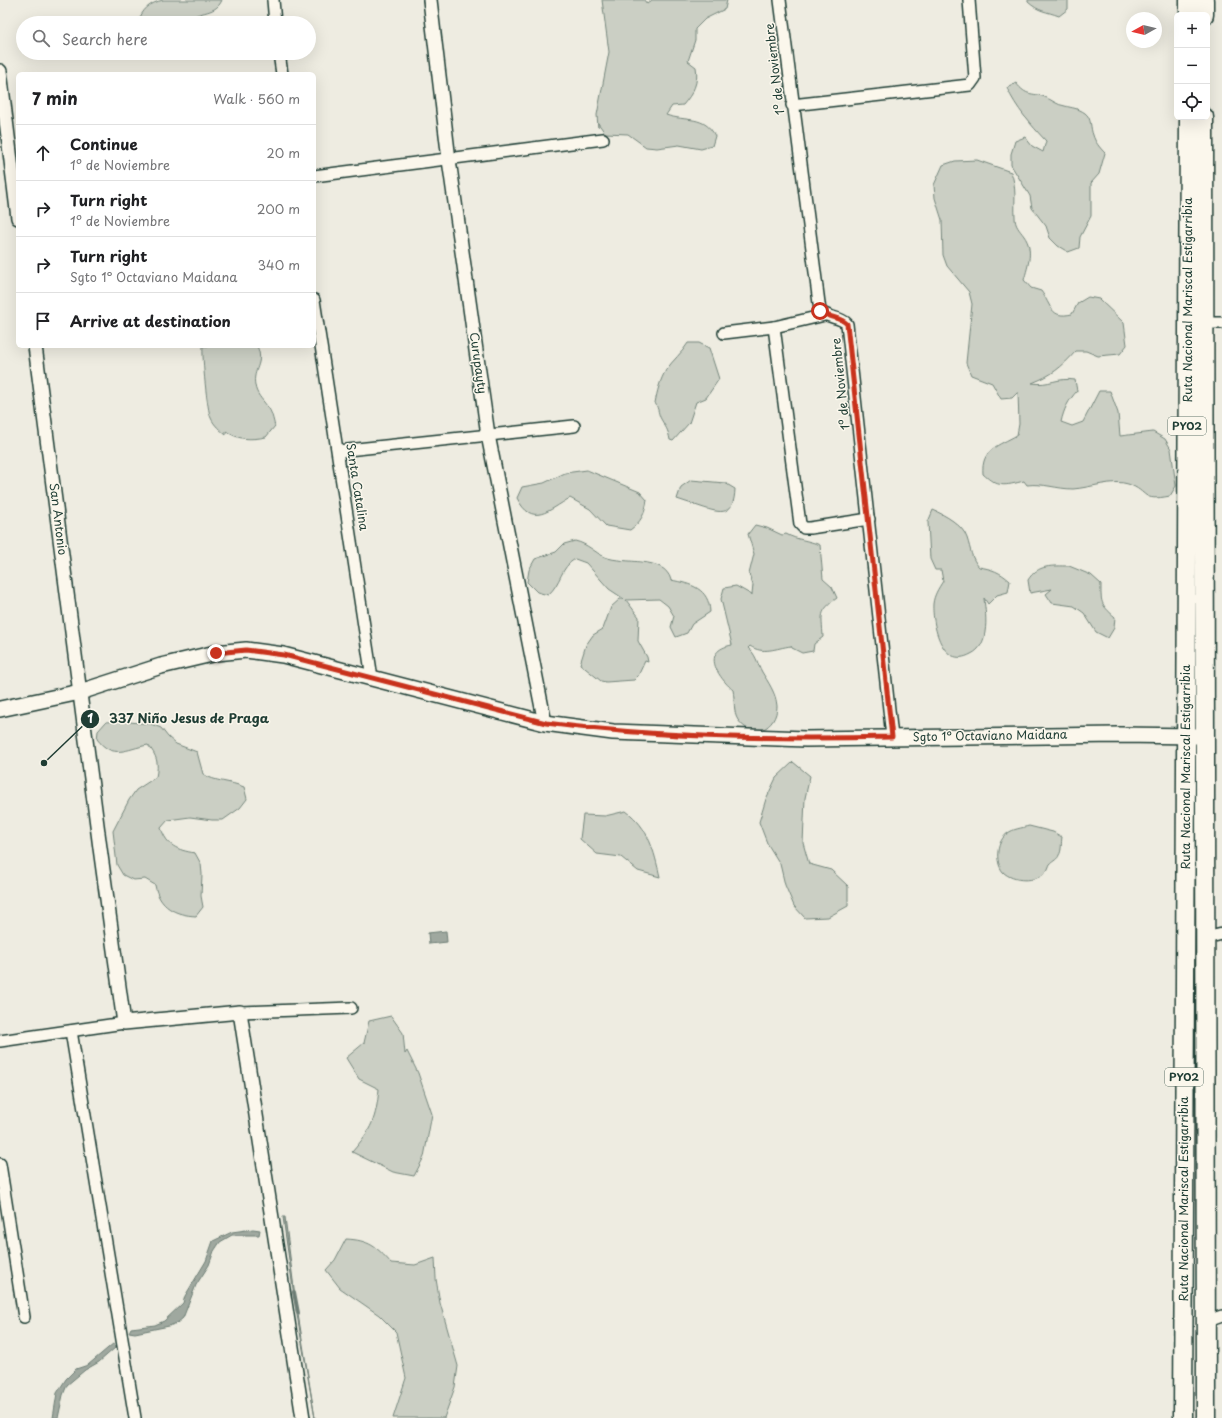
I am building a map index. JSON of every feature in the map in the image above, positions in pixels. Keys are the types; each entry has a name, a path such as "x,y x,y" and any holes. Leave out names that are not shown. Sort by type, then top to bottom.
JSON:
{"highway":[{"path":"1189,0 1189,12"},
{"path":"1204,0 1204,12"},
{"name":"Ruta Nacional Mariscal Estigarribia","path":"1183,1418 1189,120"},
{"name":"Ruta Nacional Mariscal Estigarribia","path":"1204,120 1205,737 1214,936 1205,1322 1206,1418"}],"main road":[{"name":"Sgto 1° Octaviano Maidana","path":"0,709 80,692 161,666 216,653 246,650 284,655 546,723 613,732 806,739 1119,735 1205,737"}],"street":[{"path":"273,0 274,16"},
{"name":"Curupayty","path":"430,0 449,160 488,435 546,723"},
{"name":"1º de Noviembre","path":"780,0 792,105 820,311 825,315 840,318 847,324 892,737"},
{"path":"792,105 970,85 975,78 969,0"},
{"path":"280,60 282,72"},
{"path":"0,71 16,202"},
{"path":"316,176 449,160 603,139"},
{"name":"Santa Catalina","path":"316,313 372,678"},
{"path":"724,333 774,327 825,315"},
{"path":"1204,323 1222,323"},
{"path":"774,327 800,524 804,528 810,528 869,519"},
{"name":"San Antonio","path":"35,348 124,1023"},
{"path":"338,451 574,426"},
{"path":"0,1041 124,1023 240,1012 351,1008"},
{"path":"240,1012 303,1418"},
{"path":"71,1031 135,1418"},
{"path":"0,1164 24,1318"},
{"path":"1205,1322 1222,1316"}],"shaded area":[{"path":"163,0 222,0 215,9 194,16 141,16 147,7"},
{"path":"602,0 644,0 647,4 652,0 727,0 725,9 705,19 695,29 695,40 688,61 696,67 696,83 690,96 683,105 672,106 666,115 694,120 706,125 711,129 715,136 712,146 701,149 679,145 657,148 646,147 628,134 605,133 598,123 598,127 597,115 609,52"},
{"path":"1028,0 1068,0 1068,9 1059,16 1036,8 1028,2"},
{"path":"1016,83 1026,92 1045,97 1059,105 1077,109 1085,113 1090,120 1095,140 1105,153 1099,174 1091,183 1091,216 1080,237 1079,248 1068,252 1058,246 1050,238 1046,226 1032,208 1030,196 1011,165 1011,154 1015,141 1025,137 1032,146 1043,152 1046,141 1024,116 1007,88"},
{"path":"977,160 1011,172 1015,189 1015,220 1029,247 1029,258 1024,280 1031,288 1041,291 1052,310 1059,315 1072,314 1078,303 1088,297 1099,299 1124,323 1127,345 1120,354 1098,356 1086,351 1076,351 1056,370 1032,383 1038,384 1069,379 1075,380 1077,391 1067,405 1061,422 1072,426 1083,422 1099,391 1110,391 1118,413 1120,436 1153,432 1165,439 1171,449 1176,486 1170,496 1160,498 1149,497 1135,487 1122,483 1109,483 1073,489 1027,485 1024,481 1002,485 993,482 983,474 985,459 992,449 1017,435 1019,424 1018,392 1012,398 1001,399 992,383 971,375 966,363 972,304 969,292 947,266 943,255 942,220 935,198 934,185 943,165 955,161"},
{"path":"688,343 699,343 709,348 719,379 706,398 696,402 689,423 673,441 670,440 668,431 660,417 655,403 659,386 666,370"},
{"path":"203,348 258,348 260,357 255,375 256,388 270,410 275,426 266,437 255,439 240,438 226,431 226,435 214,423 209,413"},
{"path":"587,470 640,492 647,500 642,517 630,530 606,526 590,509 570,498 548,511 541,514 535,514 529,512 523,507 517,498 522,487 544,483 565,473"},
{"path":"691,480 725,483 735,489 732,504 726,511 721,512 677,499 681,487"},
{"path":"933,510 948,518 962,529 967,538 976,564 979,567 996,571 1010,581 1008,592 997,595 988,604 984,598 986,623 983,642 974,652 961,657 953,656 946,651 941,643 934,623 933,604 936,592 943,581 941,570 935,570 930,559 928,522"},
{"path":"755,525 767,528 782,535 786,534 794,538 820,545 823,579 832,587 837,598 822,614 823,637 814,644 813,651 802,653 791,646 770,650 755,649 750,646 748,648 755,656 771,688 777,706 776,714 769,726 757,731 750,730 744,726 736,717 733,690 727,685 718,672 714,658 722,648 732,645 721,599 724,588 736,586 752,595 753,585 749,574 754,554 748,534"},
{"path":"575,541 584,544 605,557 642,562 660,567 667,572 671,580 698,588 706,597 710,612 692,624 687,633 676,637 671,627 674,616 668,606 659,599 626,600 639,617 638,641 647,657 648,662 645,661 638,676 634,680 601,681 580,664 586,645 593,635 603,629 611,607 620,599 624,599 609,589 586,563 575,559 566,567 553,590 548,595 537,592 527,582 529,570 535,559 556,552 564,544"},
{"path":"1069,566 1091,575 1101,584 1102,602 1106,609 1115,617 1114,628 1108,638 1096,632 1084,613 1074,606 1052,603 1046,594 1052,589 1030,593 1028,580 1036,571 1046,567"},
{"path":"118,721 151,724 161,728 176,744 197,752 203,774 212,779 244,787 247,799 240,808 223,820 190,817 168,820 161,828 166,839 170,843 178,849 195,853 201,864 201,896 203,907 196,916 175,912 160,899 155,885 145,879 133,880 123,875 117,865 113,831 129,800 136,790 156,777 157,768 155,756 148,745 114,751 103,745 97,739 98,731 106,722"},
{"path":"793,762 810,776 805,798 803,843 809,864 831,870 848,886 848,906 828,917 805,918 794,906 785,885 780,864 767,843 759,822 766,799 776,778"},
{"path":"626,811 634,818 645,832 653,849 660,877 638,871 621,857 597,854 580,839 583,815 605,816"},
{"path":"1029,826 1053,832 1062,837 1061,851 1058,858 1050,864 1047,871 1042,876 1024,880 1013,878 1003,872 1000,867 998,862 999,846 1001,840 1008,833"},
{"path":"446,931 447,942 429,944 428,933"},
{"path":"391,1016 403,1033 405,1054 407,1051 418,1073 432,1114 424,1157 414,1176 393,1172 352,1152 369,1130 372,1123 379,1089 359,1079 346,1058 364,1043 369,1021"},
{"path":"283,1217 285,1217 295,1296 294,1296"},
{"path":"253,1229 260,1230 259,1235 232,1235 220,1242 214,1251 209,1265 196,1285 183,1318 177,1323 135,1333 129,1332 131,1328 155,1325 164,1321 183,1303 185,1296 206,1261 213,1241 232,1232"},
{"path":"346,1239 361,1241 372,1245 391,1263 415,1265 435,1258 436,1279 440,1303 458,1366 455,1387 444,1418 393,1418 406,1378 396,1332 379,1315 340,1288 326,1270 335,1260"},
{"path":"297,1308 315,1418 296,1309"},
{"path":"114,1343 115,1348 99,1362 85,1370 67,1385 63,1395 58,1418 53,1418 57,1393 66,1379 76,1369 88,1365"}],"waterway":[{"path":"294,1292 298,1313"}],"place":[{"name":"337 Niño Jesus de Praga","path":"44,763"}],"route":[{"path":"216,653 246,650 284,655 546,723 613,732 806,739 892,737 847,324 840,318 829,317 820,311"}]}
